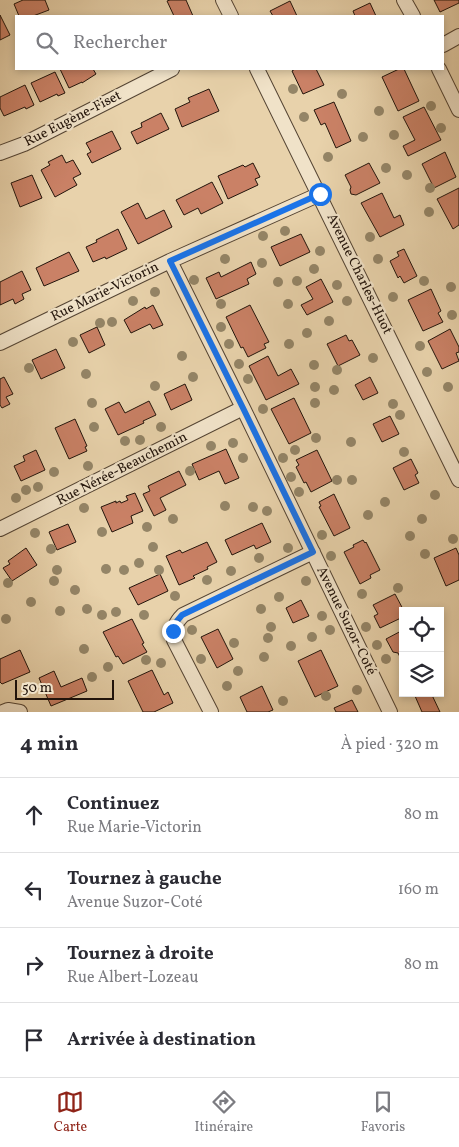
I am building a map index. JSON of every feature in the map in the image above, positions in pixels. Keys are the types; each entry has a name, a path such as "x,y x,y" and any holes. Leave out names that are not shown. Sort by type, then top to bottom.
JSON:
{"street":[{"path":"223,0 230,15"},
{"path":"404,0 412,15"},
{"path":"444,44 459,36"},
{"name":"Rue Eugène-Fiset","path":"0,152 24,144 170,70"},
{"name":"Avenue Charles-Huot","path":"258,70 459,480"},
{"path":"439,70 459,110"},
{"name":"Rue Marie-Victorin","path":"0,343 170,261 320,194"},
{"name":"Avenue Suzor-Coté","path":"170,261 390,712"},
{"name":"Rue Nérée-Beauchemin","path":"0,530 243,408"},
{"path":"211,712 174,640 173,631 177,621 182,615 313,552"},
{"path":"3,712 8,710 20,712"}],"building":[{"path":"23,0 45,0 49,10 36,15 19,15 14,4"},
{"path":"186,0 193,15 174,15 167,1"},
{"path":"434,0 459,0 459,3 440,12"},
{"path":"290,1 297,15 272,15 270,11"},
{"path":"370,3 376,15 355,15 353,11"},
{"path":"0,15 10,35 0,40"},
{"path":"60,70 94,70 96,74 82,83 69,88"},
{"path":"316,70 324,85 303,94 292,71"},
{"path":"397,70 404,70 419,101 398,111 382,77"},
{"path":"55,72 65,93 58,96 57,94 40,102 31,83"},
{"path":"25,85 34,105 4,116 0,108 0,97"},
{"path":"209,89 219,111 182,127 175,109 190,102 188,98"},
{"path":"334,102 351,141 336,148 325,123 321,125 314,110"},
{"path":"424,107 441,140 408,156 403,146 415,140 403,117"},
{"path":"161,113 169,129 137,144 131,132 142,127 141,123"},
{"path":"112,131 121,149 92,163 87,154 91,152 86,143"},
{"path":"445,152 456,177 434,188 422,164"},
{"path":"62,155 66,163 73,160 81,174 73,178 77,185 55,197 41,170 50,165 48,162"},
{"path":"253,163 260,177 255,179 258,185 228,199 218,176 243,165 245,167"},
{"path":"369,163 380,183 356,195 351,194 351,187 345,175"},
{"path":"32,175 42,198 20,207 11,183"},
{"path":"212,182 223,203 201,214 198,208 184,215 176,200"},
{"path":"459,188 459,225 453,229 437,199"},
{"path":"382,193 394,218 400,215 404,225 380,237 361,203"},
{"path":"138,203 146,219 164,210 172,227 138,244 121,212"},
{"path":"118,229 127,249 106,259 105,257 93,262 86,247"},
{"path":"301,234 310,252 280,266 271,247"},
{"path":"404,249 417,276 404,283 400,276 398,278 390,261 399,256 397,252"},
{"path":"69,252 79,271 44,286 36,268"},
{"path":"251,262 256,274 247,279 249,284 216,299 206,278 219,272 221,277"},
{"path":"22,271 31,290 22,294 24,299 15,304 13,299 0,305 0,282"},
{"path":"321,279 333,302 307,315 301,305 313,299 306,287"},
{"path":"431,289 441,311 438,313 443,322 423,331 408,300"},
{"path":"153,305 163,325 153,329 150,324 131,333 124,320 145,307 146,309"},
{"path":"250,305 269,342 264,344 266,348 248,357 243,347 241,348 226,317"},
{"path":"97,327 105,345 89,353 80,335"},
{"path":"450,329 459,347 459,352 456,353 459,361 442,369 428,341"},
{"path":"346,335 349,341 352,340 360,355 338,366 327,344"},
{"path":"56,349 65,368 41,379 32,360"},
{"path":"268,356 278,376 291,369 299,384 266,400 249,366"},
{"path":"4,377 13,394 6,397 10,404 2,408 0,405 0,379"},
{"path":"370,377 378,393 363,400 355,385"},
{"path":"185,384 192,400 171,410 164,394"},
{"path":"294,398 311,433 289,444 271,409"},
{"path":"149,401 156,415 118,435 105,409 119,402 125,413"},
{"path":"390,416 399,434 382,442 373,424"},
{"path":"75,419 87,446 85,447 87,451 69,459 55,428"},
{"path":"226,449 239,478 225,484 219,471 199,480 192,464"},
{"path":"36,450 45,470 21,481 14,466 25,461 23,456"},
{"path":"317,450 332,481 311,492 296,467 299,465 296,460"},
{"path":"411,459 418,473 415,475 419,483 404,490 393,468"},
{"path":"179,471 186,485 160,498 166,510 154,516 143,494 150,491 148,486"},
{"path":"135,493 143,511 131,516 133,523 112,532 101,507 116,501 116,503 120,501 121,503 128,500 126,496"},
{"path":"334,494 350,528 334,536 319,507 321,506 319,502"},
{"path":"262,523 271,542 256,549 254,545 232,555 225,540"},
{"path":"68,524 76,542 57,550 49,532"},
{"path":"363,540 366,542 380,570 370,575 371,578 360,584 344,552"},
{"path":"207,542 217,562 207,567 208,569 193,576 195,578 179,585 166,556 180,550 182,553"},
{"path":"26,548 37,565 12,581 3,568 10,564 8,561"},
{"path":"456,548 459,555 459,580 446,586 434,558"},
{"path":"160,574 168,591 138,605 129,588"},
{"path":"395,594 402,607 399,607 399,619 380,628 374,616 378,614 373,605"},
{"path":"301,600 309,616 293,623 286,608"},
{"path":"132,619 147,652 123,664 118,656 116,657 103,632"},
{"path":"218,629 233,659 217,668 201,637"},
{"path":"399,632 399,655 393,652 386,639"},
{"path":"20,650 30,672 2,684 0,682 0,659"},
{"path":"321,650 338,686 315,697 298,661"},
{"path":"152,670 164,695 168,692 173,703 154,712 143,712 128,681"},
{"path":"54,671 61,687 82,678 87,691 51,706 39,678"},
{"path":"262,686 273,710 268,712 247,712 240,697"},
{"path":"415,697 433,697 440,712 422,712"},
{"path":"352,700 358,712 336,712 334,708"}],"route":[{"path":"173,631 182,615 313,552 170,261 320,194"}]}
